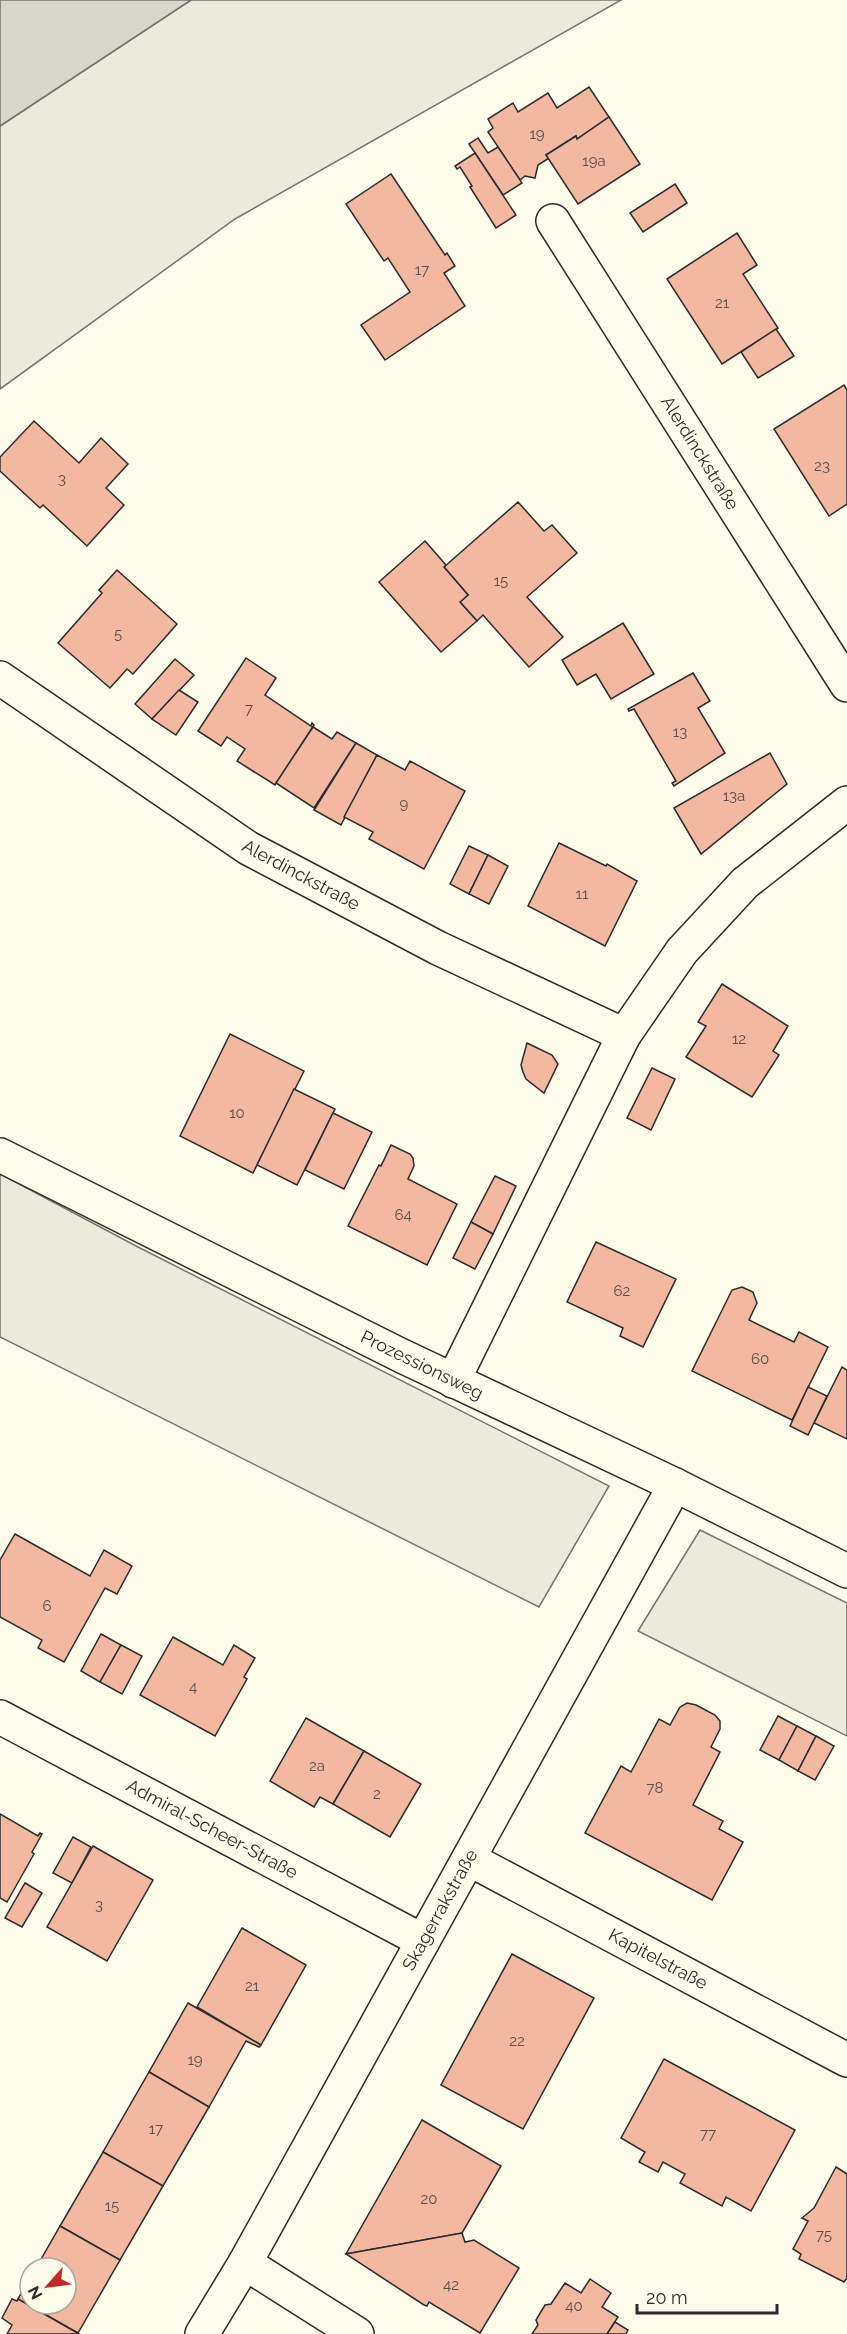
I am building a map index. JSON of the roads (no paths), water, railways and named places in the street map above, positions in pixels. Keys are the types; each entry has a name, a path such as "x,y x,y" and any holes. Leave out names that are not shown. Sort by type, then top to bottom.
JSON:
{"street":[{"name":"Alerdinckstraße","path":"553,221 847,685"},
{"name":"Alerdinckstraße","path":"0,678 248,848 438,948 624,1035"},
{"path":"453,1381 624,1035 682,951 745,883 841,817"},
{"name":"Prozessionsweg","path":"0,1155 453,1381 675,1485 847,1571"},
{"name":"Skagerrakstraße","path":"202,2334 245,2263 645,1544 675,1485"},
{"name":"Admiral-Scheer-Straße","path":"0,1717 423,1941"},
{"name":"Kapitelstraße","path":"468,1859 847,2060"},
{"path":"245,2263 357,2334"}]}
